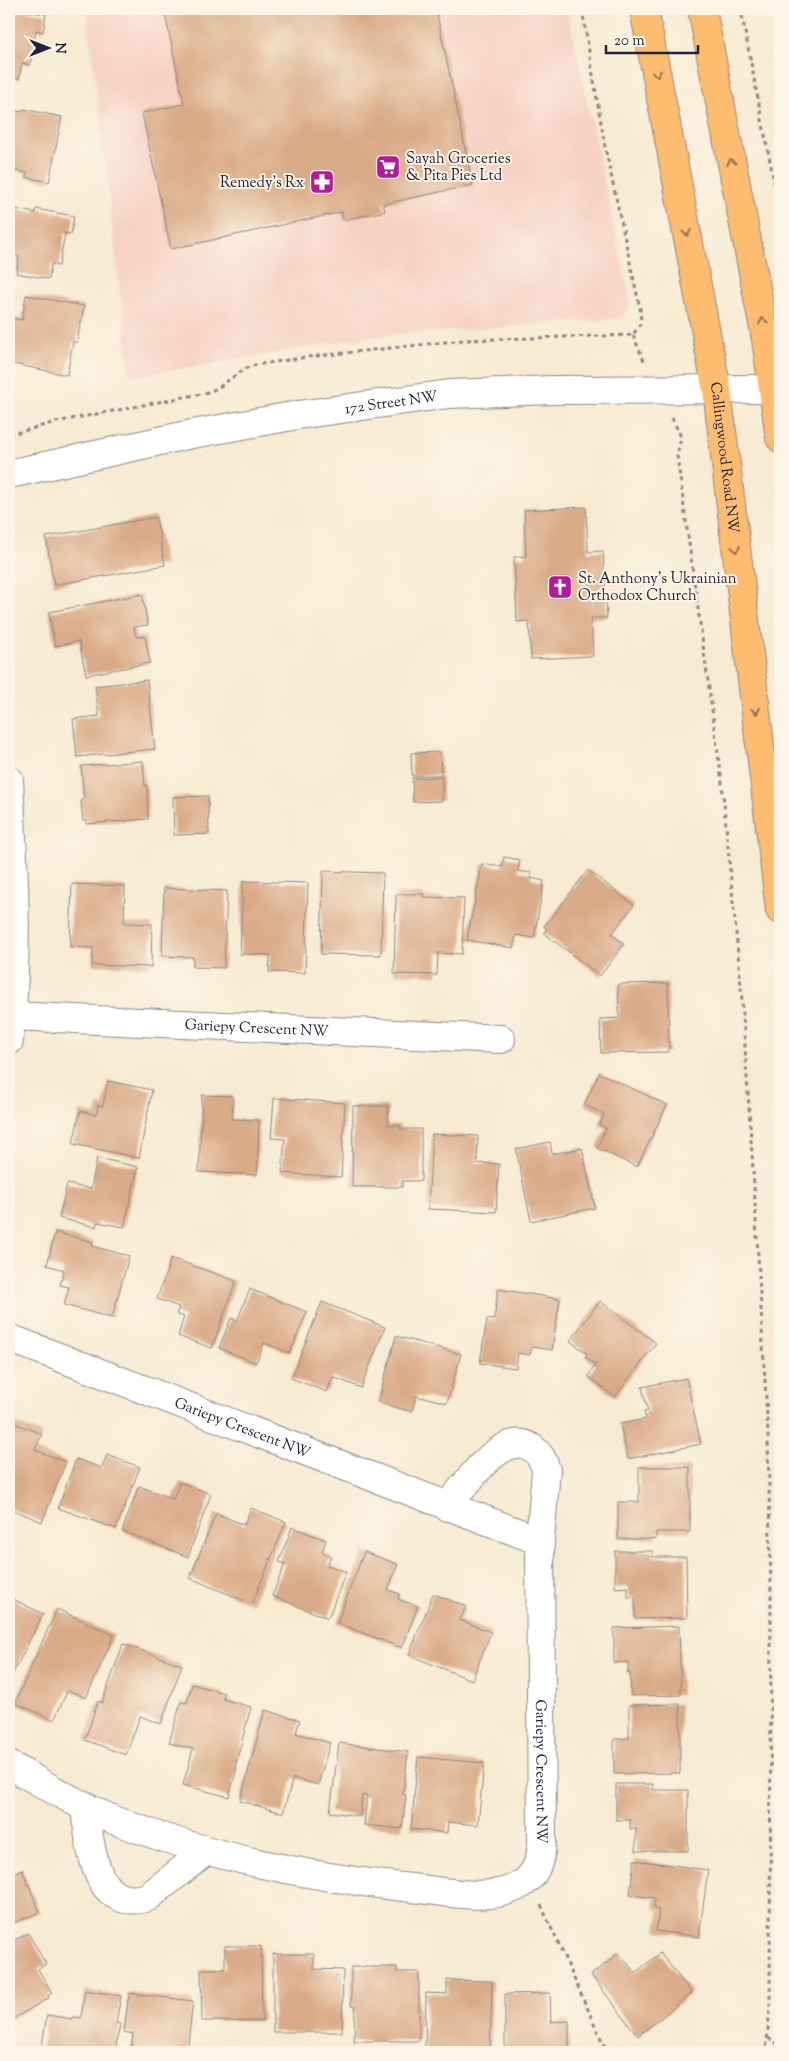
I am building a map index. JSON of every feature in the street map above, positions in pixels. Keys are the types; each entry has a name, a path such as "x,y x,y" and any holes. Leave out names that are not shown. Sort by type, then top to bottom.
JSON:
{"main road":[{"name":"Callingwood Road NW","path":"644,9 717,390 780,910"},
{"path":"702,9 777,389 780,438"}],"street":[{"name":"172 Street NW","path":"9,474 187,436 298,415 449,394 552,390 777,389"},
{"name":"Gariepy Crescent NW","path":"9,780 15,938 10,1029 501,1038"},
{"name":"Gariepy Crescent NW","path":"9,1338 540,1541"},
{"name":"Gariepy Crescent NW","path":"448,1507 491,1455 503,1447 528,1446 537,1452 544,1461 546,1470 540,1541 542,1842 541,1857 534,1873 528,1878"},
{"path":"9,1765 88,1808 125,1824 206,1851 314,1876 437,1891 481,1894 495,1893 522,1884 528,1878"},
{"path":"84,1805 98,1875 104,1886 112,1894 127,1900 138,1900 148,1897 206,1851"}],"path":[{"path":"9,435 56,422 205,393 218,388 244,369 270,362 464,340 633,335 640,324 641,313 605,147 582,9"},
{"path":"742,16 780,213"},
{"path":"681,437 677,456 722,783 739,957 768,1434 771,1594 770,2006 766,2052"},
{"path":"528,1878 607,2052"},
{"path":"768,2038 780,2045"}],"shaded area":[{"path":"87,9 567,9 631,304 621,319 376,336 130,377"}],"building":[{"path":"9,9 46,14 43,32 36,30 30,65 22,63 19,79 9,77"},
{"path":"164,9 443,9 444,12 437,14 473,185 383,204 385,211 343,220 342,212 171,249 142,113 184,104"},
{"path":"9,109 22,112 23,109 62,117 49,182 26,177 27,173 9,169"},
{"path":"10,208 35,213 36,209 74,216 71,234 65,233 59,266 51,264 49,279 16,273 19,257 9,255"},
{"path":"26,295 84,306 77,342 73,342 67,375 9,363 9,334 12,318 22,320"},
{"name":"St. Anthony's Ukrainian Orthodox Church","path":"586,507 588,552 603,551 607,618 591,618 593,656 531,659 529,621 517,622 514,557 526,556 524,510"},
{"path":"156,517 165,565 54,585 46,537"},
{"path":"142,594 148,625 134,627 136,637 145,636 150,663 86,675 79,641 55,646 49,612"},
{"path":"147,680 155,749 77,757 73,719 99,716 95,686"},
{"path":"440,752 441,775 412,776 411,753"},
{"path":"143,761 145,786 147,785 148,819 86,824 86,820 83,821 81,800 84,799 81,766"},
{"path":"442,777 442,801 413,802 412,778"},
{"path":"208,796 209,834 174,835 173,797"},
{"path":"504,857 520,860 518,871 531,873 531,878 544,881 534,938 516,935 513,948 467,940 482,864 502,867"},
{"path":"588,870 634,905 612,934 624,944 600,976 544,933 547,928 544,927"},
{"path":"323,871 383,873 381,955 321,954"},
{"path":"243,881 308,883 305,973 269,972 270,955 240,954"},
{"path":"72,884 125,886 124,923 152,924 151,967 92,965 93,948 70,947"},
{"path":"164,888 227,891 224,968 193,967 193,957 162,956"},
{"path":"396,894 424,894 423,897 464,898 462,954 438,953 437,975 394,974"},
{"path":"668,983 669,1052 601,1053 600,1019 619,1018 618,984"},
{"path":"599,1073 667,1105 637,1167 597,1148 606,1128 599,1125 604,1114 584,1105"},
{"path":"108,1081 152,1090 139,1158 73,1144 80,1111 96,1115 98,1105 103,1106"},
{"path":"202,1095 233,1096 232,1119 259,1120 257,1175 199,1172"},
{"path":"274,1098 345,1103 341,1177 282,1173 285,1139 271,1138"},
{"path":"353,1106 388,1106 388,1125 400,1125 400,1129 421,1129 421,1181 402,1181 402,1187 352,1187"},
{"path":"432,1134 478,1136 477,1163 499,1164 496,1212 428,1209"},
{"path":"550,1142 552,1154 582,1148 595,1208 531,1221 516,1149"},
{"path":"97,1158 138,1167 124,1227 97,1222 96,1227 59,1218 67,1184 91,1189"},
{"path":"55,1232 93,1242 92,1246 129,1256 112,1318 64,1305 69,1287 60,1285 64,1270 47,1265"},
{"path":"171,1258 236,1281 212,1348 178,1336 184,1317 176,1314 179,1307 157,1299"},
{"path":"250,1289 307,1312 290,1353 264,1343 256,1363 219,1348 231,1318 237,1321"},
{"path":"498,1289 560,1299 552,1350 532,1347 530,1355 518,1353 516,1368 480,1363 487,1319 494,1320"},
{"path":"600,1301 656,1343 615,1397 588,1376 596,1365 585,1357 588,1354 570,1341"},
{"path":"322,1302 385,1327 361,1388 333,1377 327,1392 291,1378"},
{"path":"396,1336 461,1354 447,1403 416,1396 412,1412 378,1402"},
{"path":"686,1378 701,1444 628,1459 620,1424 646,1419 644,1412 648,1411 642,1387"},
{"path":"9,1421 42,1434 35,1450 66,1462 42,1522 9,1508"},
{"path":"107,1455 140,1467 116,1529 58,1508 76,1459 102,1468"},
{"path":"639,1467 690,1467 690,1532 656,1532 656,1539 618,1539 618,1502 639,1502"},
{"path":"180,1482 211,1494 188,1557 122,1531 139,1486 173,1499"},
{"path":"251,1508 286,1522 252,1604 190,1578 216,1513 244,1525"},
{"path":"292,1527 326,1540 322,1552 331,1556 327,1565 346,1572 328,1618 272,1596 285,1564 279,1562"},
{"path":"615,1551 653,1551 653,1557 686,1557 687,1618 635,1619 635,1597 628,1597 628,1587 615,1588"},
{"path":"364,1552 398,1564 388,1590 400,1594 398,1599 418,1606 402,1648 337,1623"},
{"path":"433,1594 466,1606 460,1620 491,1632 472,1680 409,1655"},
{"path":"9,1597 43,1614 9,1681"},
{"path":"57,1609 114,1635 86,1698 68,1690 54,1720 15,1703"},
{"path":"679,1626 681,1695 631,1696 628,1662 614,1663 614,1628"},
{"path":"123,1644 182,1665 161,1724 140,1716 126,1755 85,1740 98,1701 102,1703"},
{"path":"192,1684 224,1693 223,1699 251,1707 229,1797 183,1785 193,1749 169,1743 181,1702 187,1703"},
{"path":"680,1704 680,1773 614,1774 614,1739 629,1738 629,1705"},
{"path":"265,1710 300,1720 296,1733 330,1743 318,1785 293,1778 283,1813 240,1801"},
{"path":"339,1743 408,1752 403,1794 406,1795 402,1829 364,1825 367,1796 362,1795 360,1816 330,1812"},
{"path":"418,1757 484,1763 478,1825 448,1822 447,1833 411,1829"},
{"path":"616,1784 653,1784 653,1790 688,1790 688,1851 636,1851 636,1829 630,1829 630,1820 616,1820"},
{"path":"634,1860 708,1870 699,1937 656,1931 659,1910 654,1909 655,1898 630,1895"},
{"path":"22,1869 40,1912 9,1925 9,1875"},
{"path":"28,1933 46,1964 38,1969 52,1993 48,1996 49,1998 9,2021 9,1943"},
{"path":"225,1946 261,1946 262,2021 202,2021 201,1969 225,1969"},
{"path":"619,1953 635,1973 660,1953 692,1993 638,2036 591,1975"},
{"path":"273,1954 314,1954 314,1969 343,1970 342,2032 273,2032"},
{"path":"351,1967 397,1967 397,1972 419,1972 419,2041 354,2041 355,2006 351,2006"},
{"path":"447,1980 492,1981 490,2052 425,2052 426,1993 447,1994"},
{"path":"85,1990 121,1996 116,2023 120,2024 115,2052 41,2052 47,2015 72,2019 72,2017 81,2018"},
{"path":"129,1993 193,2001 187,2052 136,2052 136,2050 131,2050 133,2034 124,2032"},
{"path":"550,1993 551,2022 569,2021 569,2052 505,2052 505,1994"}],"place":[{"name":"Sayah Groceries & Pita Pies Ltd","path":"388,167"},
{"name":"Remedy's Rx","path":"322,182"},
{"name":"St. Anthony's Ukrainian Orthodox Church","path":"560,587"}]}
